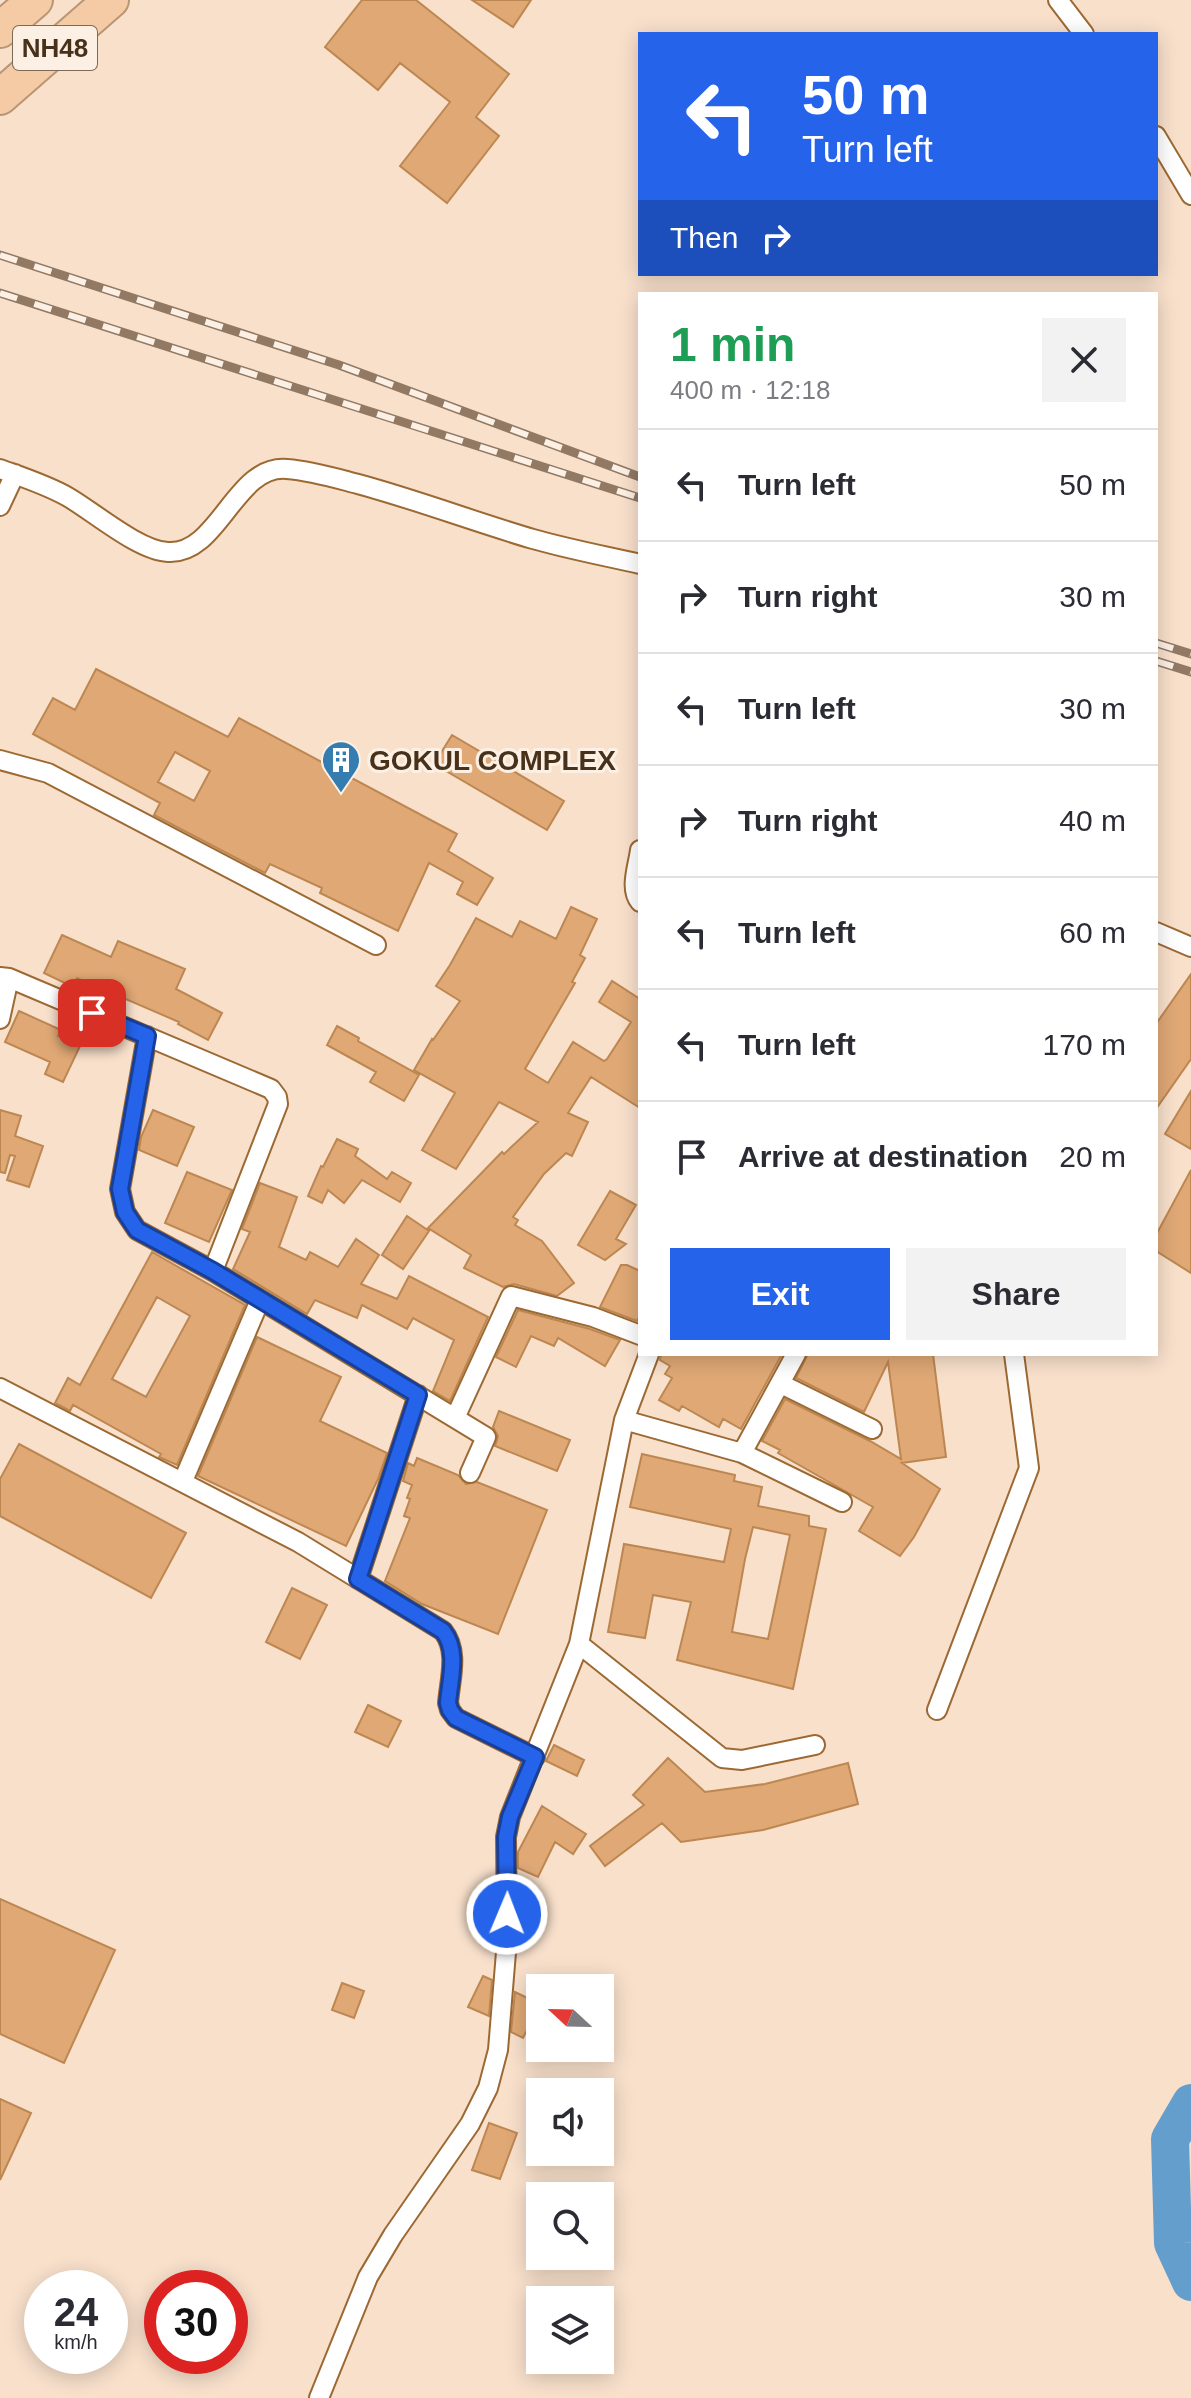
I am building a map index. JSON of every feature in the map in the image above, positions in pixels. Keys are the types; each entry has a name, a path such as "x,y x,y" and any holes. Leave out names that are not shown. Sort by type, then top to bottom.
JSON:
{"highway":[{"name":"NH48","path":"0,30 35,0"},
{"name":"NH48","path":"0,97 111,0"}],"street":[{"path":"1058,0 1082,32"},
{"path":"1158,139 1191,195"},
{"path":"0,506 7,472 65,495 153,551 173,553 194,545 226,513 245,486 260,474 282,468 325,475 535,540 638,564"},
{"path":"0,760 48,773 376,945"},
{"path":"638,863 634,888 638,900"},
{"path":"1158,933 1191,947"},
{"path":"0,1019 5,978 271,1089 278,1104 213,1271"},
{"path":"147,1036 120,1189 125,1212 137,1230 213,1271 486,1437 470,1473"},
{"path":"455,1418 511,1296 593,1317 638,1334"},
{"path":"183,1481 260,1300"},
{"path":"319,2398 368,2277 393,2235 470,2124 488,2088 498,2050 507,1940 506,1837 510,1817 579,1644 624,1420 648,1356"},
{"path":"742,1453 795,1356"},
{"path":"937,1710 1029,1468 1014,1356"},
{"path":"781,1384 872,1429"},
{"path":"0,1388 298,1542 443,1631 450,1639 453,1652 450,1710 456,1718 535,1757"},
{"path":"358,1579 418,1395"},
{"path":"624,1420 742,1453 842,1502"},
{"path":"579,1644 722,1758 742,1760 815,1745"}],"building":[{"path":"362,0 416,0 509,74 476,117 499,136 447,203 400,166 450,102 400,63 378,90 325,47"},
{"path":"472,0 531,0 513,27"},
{"path":"96,669 228,737 239,718 457,834 448,851 493,878 477,905 457,894 463,882 429,863 398,931 320,893 322,888 270,864 265,873 154,815 160,803 33,734 53,698 75,710","holes":["175,752 210,771 194,801 158,782"]},
{"path":"452,735 564,801 547,830 434,764"},
{"path":"571,907 597,919 580,955 585,958 572,982 575,983 525,1069 548,1083 573,1042 604,1061 631,1022 599,1002 612,981 638,998 638,1107 591,1077 568,1113 588,1122 572,1156 566,1153 544,1174 513,1217 518,1220 515,1225 542,1241 574,1283 557,1296 514,1284 503,1287 464,1268 471,1255 428,1228 502,1152 504,1154 538,1122 499,1102 456,1169 422,1150 455,1093 414,1070 460,1001 436,986 476,918 512,937 520,921 556,939"},
{"path":"62,935 111,957 118,941 185,969 176,989 222,1013 208,1040 179,1022 77,978 73,987 44,973"},
{"path":"1191,974 1191,1059 1158,1106 1158,1021"},
{"path":"19,1011 61,1030 58,1036 80,1046 63,1082 45,1074 50,1062 5,1042"},
{"path":"337,1026 419,1075 404,1101 370,1082 376,1072 327,1045"},
{"path":"1191,1091 1191,1149 1165,1134"},
{"path":"0,1110 21,1116 15,1136 43,1146 29,1187 7,1180 15,1156 10,1155 5,1173 0,1172"},
{"path":"153,1110 194,1127 177,1166 139,1150 141,1137"},
{"path":"337,1139 358,1149 355,1156 387,1179 392,1172 411,1183 400,1202 362,1180 344,1203 328,1190 322,1203 308,1196"},
{"path":"1191,1170 1191,1273 1158,1252 1158,1231"},
{"path":"187,1172 232,1190 209,1242 165,1223"},
{"path":"260,1183 297,1197 279,1247 306,1260 310,1252 338,1267 356,1239 379,1255 361,1284 397,1299 409,1276 488,1317 450,1401 433,1391 454,1340 413,1318 407,1329 362,1305 357,1318 315,1300 307,1314 233,1269 250,1232 242,1229"},
{"path":"610,1191 636,1205 616,1239 626,1244 605,1260 578,1245"},
{"path":"407,1216 429,1231 403,1269 382,1255"},
{"path":"152,1252 245,1305 177,1465 73,1405 70,1411 55,1403 68,1378 80,1385","holes":["157,1297 190,1316 146,1397 112,1379"]},
{"path":"621,1265 638,1270 637,1321 600,1307"},
{"path":"518,1310 620,1340 605,1366 558,1338 554,1346 531,1336 516,1367 496,1357"},
{"path":"257,1337 341,1377 320,1421 387,1453 346,1546 198,1476"},
{"path":"661,1356 781,1356 741,1429 723,1419 719,1427 682,1406 679,1411 659,1400 672,1378 665,1374 670,1366 660,1360"},
{"path":"807,1356 933,1356 946,1457 902,1463 940,1489 900,1556 859,1531 873,1507 762,1441 785,1399 901,1459 888,1362 864,1412 796,1378"},
{"path":"499,1411 570,1440 557,1471 495,1446 498,1436 493,1427"},
{"path":"19,1444 186,1533 151,1598 0,1516 0,1479"},
{"path":"642,1454 735,1475 734,1481 762,1487 758,1506 809,1516 809,1526 826,1529 793,1689 677,1660 691,1602 653,1595 645,1638 608,1632 624,1544 724,1562 731,1529 630,1507","holes":["753,1527 790,1535 768,1639 732,1632"]},
{"path":"417,1458 458,1475 466,1484 477,1482 547,1510 498,1634 422,1604 385,1581 410,1518 404,1516 412,1485 403,1481 408,1463 414,1466"},
{"path":"292,1588 327,1605 300,1659 266,1642"},
{"path":"368,1705 401,1721 388,1747 355,1732"},
{"path":"554,1745 584,1760 577,1776 546,1761"},
{"path":"668,1758 705,1792 765,1784 848,1763 858,1804 763,1830 681,1842 662,1823 605,1866 590,1846 644,1805 633,1795"},
{"path":"542,1806 586,1834 573,1854 555,1842 538,1877 518,1868 518,1852"},
{"path":"0,1899 115,1950 64,2063 0,2034"},
{"path":"483,1976 492,1980 489,2016 468,2007"},
{"path":"342,1983 364,1991 354,2018 332,2010"},
{"path":"515,1992 526,1997 526,2032 523,2038 511,2032"},
{"path":"0,2099 31,2113 0,2180"},
{"path":"489,2123 517,2133 500,2179 472,2170"}],"waterway":[{"path":"1191,2103 1170,2139 1173,2243 1191,2282"}],"railway":[{"path":"0,255 339,365 638,476"},
{"path":"0,293 638,497"},
{"path":"1158,644 1191,654"},
{"path":"1158,662 1191,672"}],"place":[{"name":"GOKUL COMPLEX","path":"341,794"}],"route":[{"path":"92,1013 147,1036 120,1189 125,1212 137,1230 213,1271 418,1395 358,1579 443,1631 450,1639 453,1652 448,1703 456,1718 535,1757 510,1817 506,1837 507,1914"}]}
